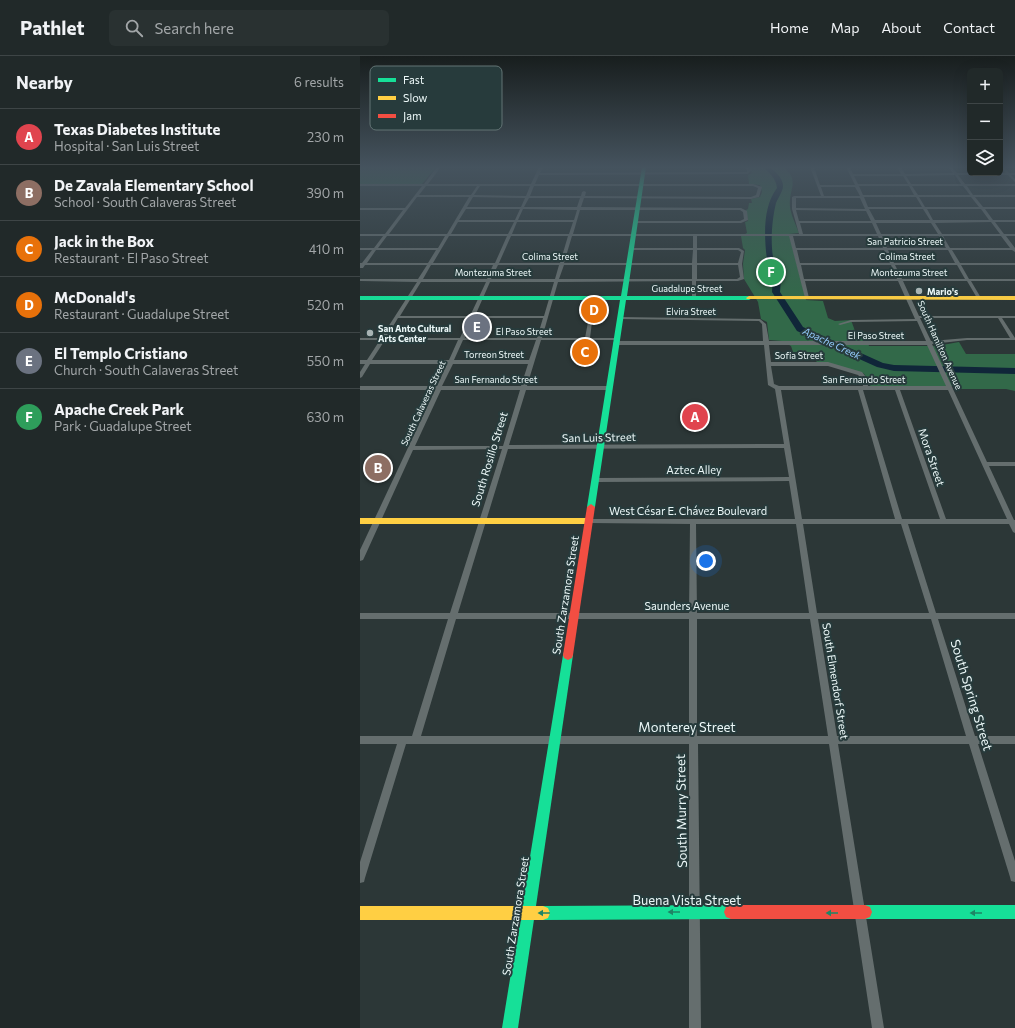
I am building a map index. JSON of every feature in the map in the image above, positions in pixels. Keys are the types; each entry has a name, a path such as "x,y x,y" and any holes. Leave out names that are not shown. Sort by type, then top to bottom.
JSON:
{"main road":[{"name":"South Zarzamora Street","path":"510,1028 636,212"},
{"name":"Guadalupe Street","path":"360,298 1015,298"},
{"name":"West César E. Chávez Boulevard","path":"360,522 589,522"},
{"name":"Buena Vista Street","path":"360,913 1015,912"}],"street":[{"path":"360,268 404,212"},
{"path":"360,376 461,212"},
{"name":"South Calaveras Street","path":"360,558 520,212"},
{"name":"South Rosillo Street","path":"415,740 578,212"},
{"path":"635,222 743,222 746,220 744,212"},
{"path":"795,212 801,235"},
{"name":"South Hamilton Avenue","path":"870,212 948,386 1013,522 1015,530"},
{"path":"928,212 979,298"},
{"path":"985,212 1014,249"},
{"path":"456,221 575,221"},
{"path":"798,222 1015,221"},
{"path":"360,235 1015,235"},
{"path":"694,298 695,235"},
{"path":"791,235 803,280 803,298"},
{"path":"360,249 439,249"},
{"path":"631,249 741,250 743,252 740,264"},
{"name":"San Patricio Street","path":"795,249 1014,249"},
{"name":"Colima Street","path":"362,264 740,264"},
{"name":"Montezuma Street","path":"360,280 738,280 742,278 740,264"},
{"name":"Colima Street","path":"799,264 1015,264"},
{"name":"Montezuma Street","path":"803,280 1015,280"},
{"path":"396,317 545,317"},
{"path":"999,317 1014,339"},
{"path":"840,324 851,321 1015,317"},
{"name":"Elvira Street","path":"620,318 754,319 762,321"},
{"name":"South Elmendorf Street","path":"762,321 764,324 770,385 778,388 815,616 878,1028"},
{"path":"587,339 590,322"},
{"name":"El Paso Street","path":"360,339 587,339 616,341 766,343 929,343 967,339 1014,339"},
{"name":"Torreon Street","path":"360,362 532,362"},
{"name":"Sofia Street","path":"768,364 828,364 860,374 864,379 863,388"},
{"name":"San Fernando Street","path":"778,388 897,388 948,386"},
{"name":"San Fernando Street","path":"360,388 609,388"},
{"name":"South Spring Street","path":"863,388 902,522 934,616 1015,877"},
{"name":"Mora Street","path":"897,388 944,522"},
{"name":"San Luis Street","path":"410,448 787,446"},
{"path":"985,464 1015,464"},
{"name":"Aztec Alley","path":"595,480 792,479"},
{"name":"West César E. Chávez Boulevard","path":"589,522 1013,522"},
{"name":"South Murry Street","path":"693,522 695,1028"},
{"name":"Saunders Avenue","path":"360,616 1015,616"},
{"name":"Monterey Street","path":"360,740 1015,740"},
{"path":"360,878 403,740"}],"green space":[{"path":"746,212 791,212 799,233 789,234 806,300 823,301 828,318 835,321 851,320 855,331 865,332 869,346 937,346 959,342 966,354 1015,354 1015,391 1006,389 956,389 955,386 871,386 868,384 863,373 817,363 814,354 809,352 793,352 791,346 782,341 769,340 767,322 761,319 758,302 744,279 743,264 745,250 743,248 741,236 747,233 745,222 748,221"}],"waterway":[{"name":"Apache Creek","path":"770,212 768,242 773,274 777,278 776,292 800,329 880,365 894,368 1015,371"}],"traffic: fast":[{"path":"591,507 637,212"},
{"path":"360,298 749,298"},
{"path":"510,1028 568,655"},
{"path":"543,913 731,912"},
{"path":"865,912 1015,912"}],"traffic: slow":[{"path":"749,298 1015,298"},
{"path":"360,521 589,521"},
{"path":"360,913 543,913"}],"traffic: jam":[{"path":"568,655 591,507"},
{"path":"731,912 865,912"}],"place":[{"name":"Apache Creek Park","path":"771,272"},
{"name":"Mario's","path":"919,291"},
{"name":"McDonald's","path":"594,310"},
{"name":"El Templo Cristiano","path":"477,327"},
{"name":"San Anto Cultural Arts Center","path":"370,333"},
{"name":"Jack in the Box","path":"585,352"},
{"name":"Texas Diabetes Institute","path":"695,417"},
{"name":"De Zavala Elementary School","path":"378,468"}]}
